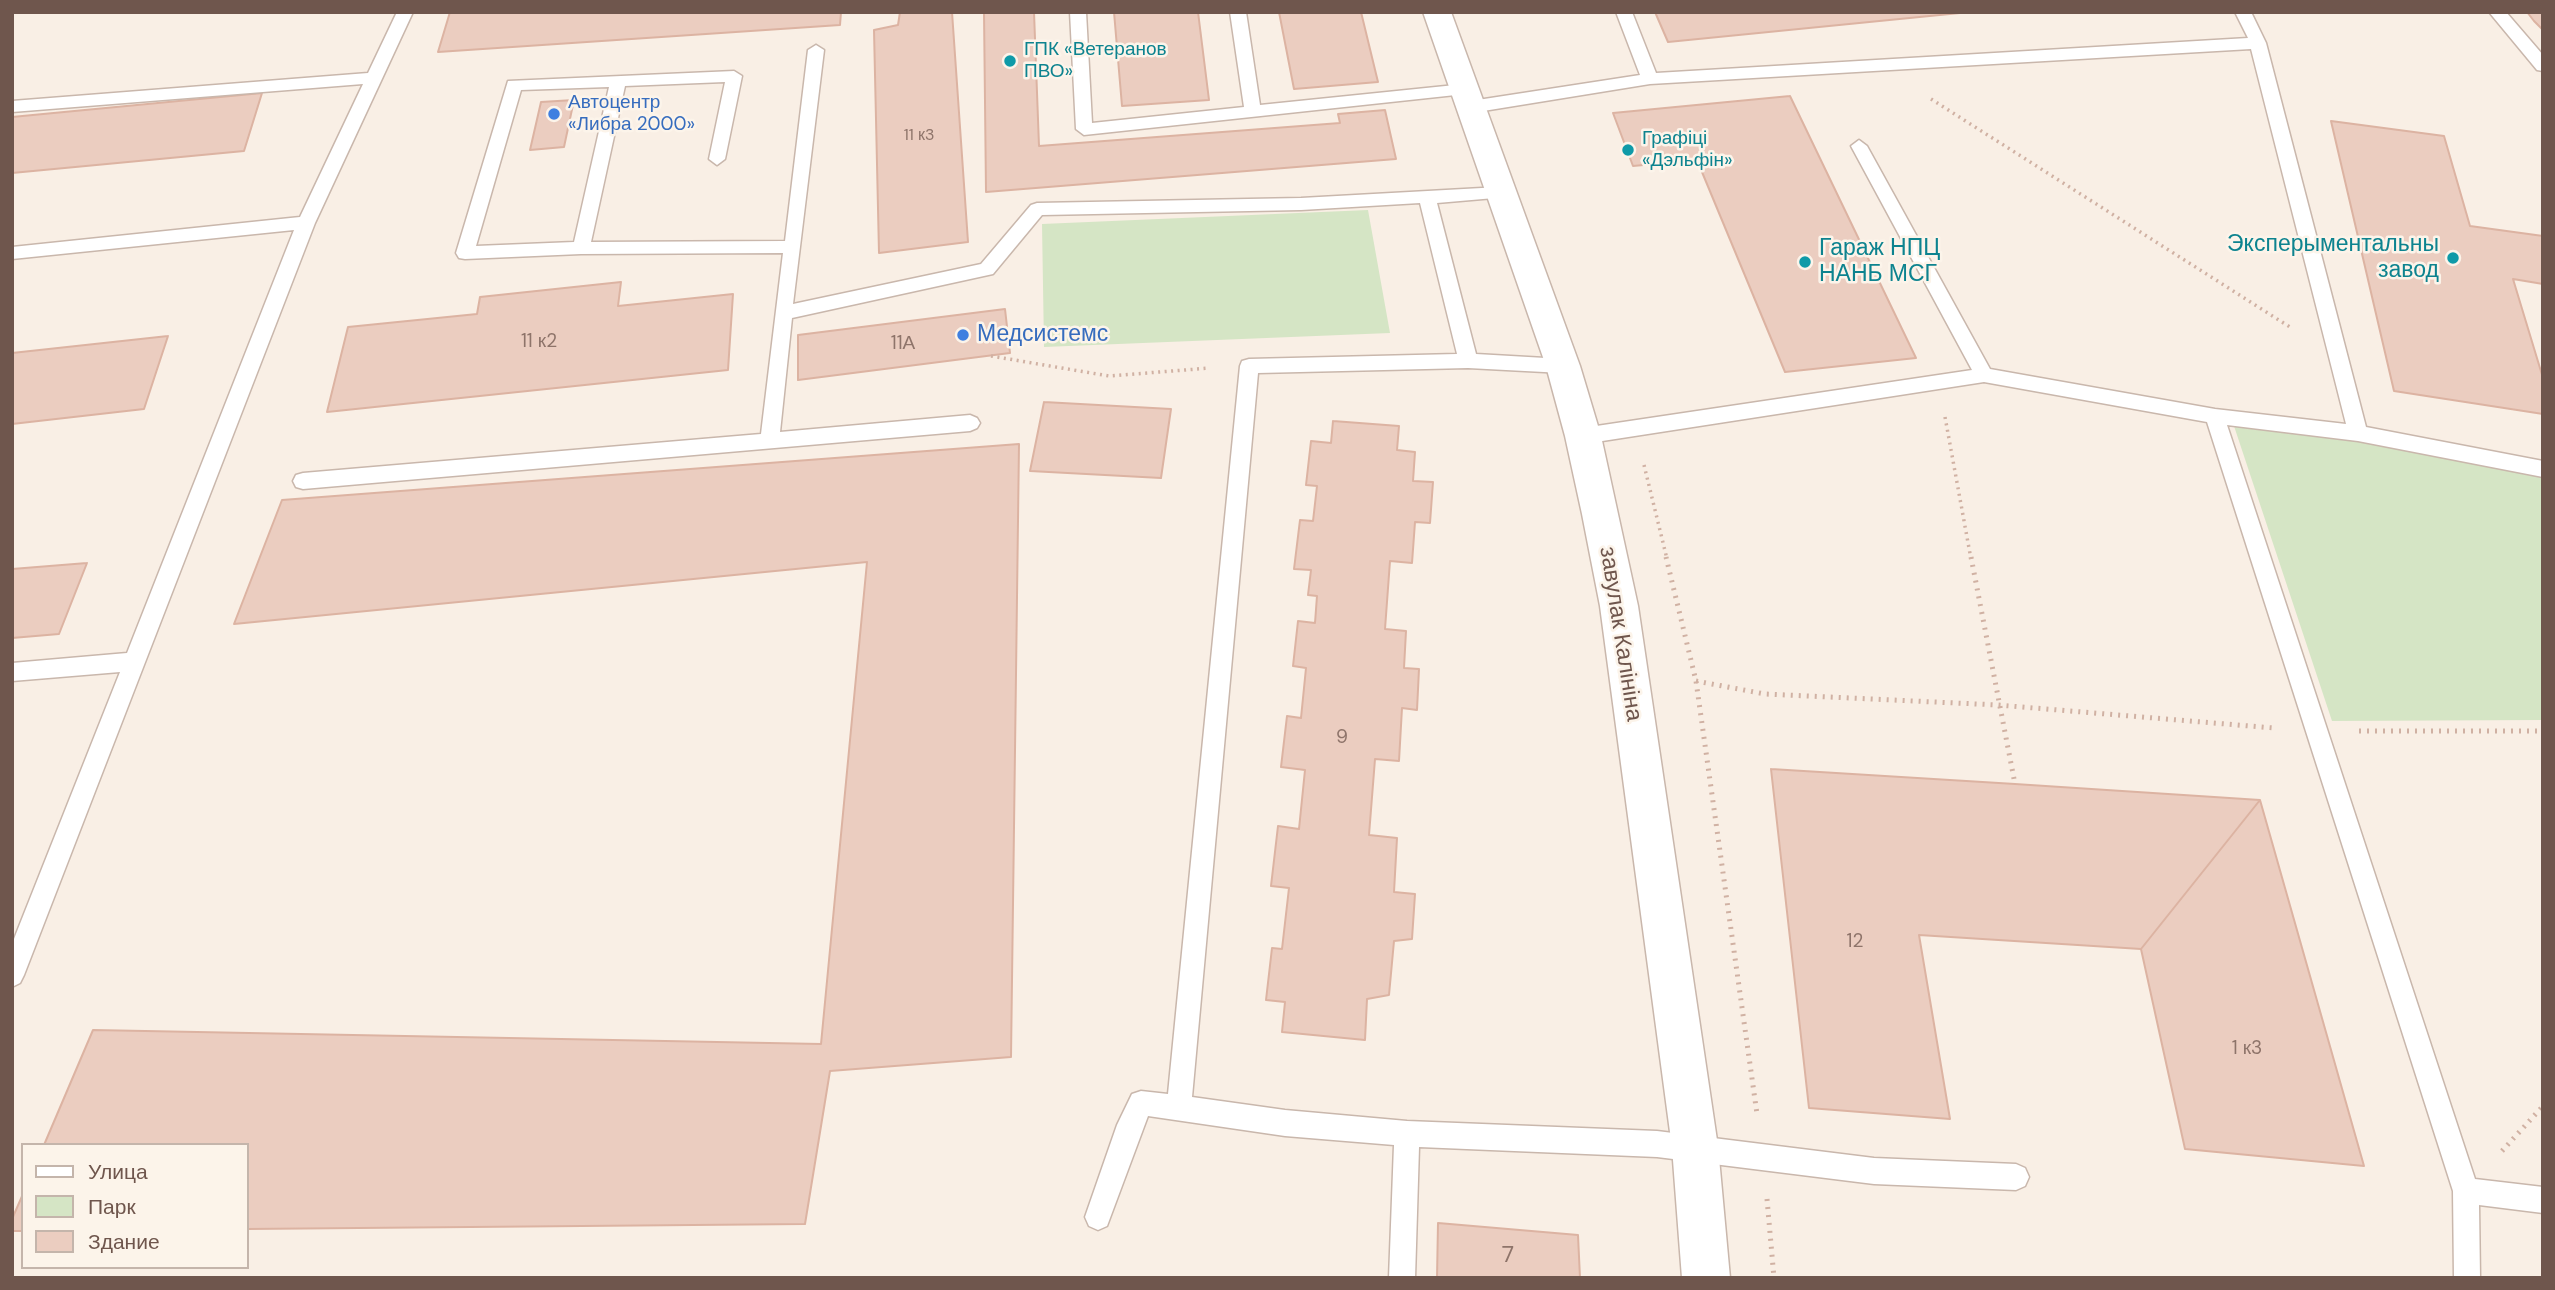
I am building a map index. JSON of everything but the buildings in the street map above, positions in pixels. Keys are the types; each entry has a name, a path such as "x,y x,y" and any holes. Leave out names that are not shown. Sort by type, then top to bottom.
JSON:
{"street":[{"name":"завулак Калініна","path":"1437,12 1563,366 1583,436 1619,606 1695,1147 1706,1278"}],"lane":[{"path":"12,975 306,223 405,12"},
{"path":"1078,12 1084,129 1253,112 1468,98 1650,79 2258,43"},
{"path":"1238,12 1253,112"},
{"path":"1624,12 1650,79"},
{"path":"2243,12 2258,43 2358,433"},
{"path":"2497,12 2543,66"},
{"path":"770,440 816,50"},
{"path":"717,159 734,76 514,85 465,253 581,248 793,247"},
{"path":"12,107 374,78"},
{"path":"581,248 618,81"},
{"path":"1859,146 1984,375"},
{"path":"783,313 987,269 1038,209 1301,204 1500,193"},
{"path":"1427,198 1468,361"},
{"path":"12,253 306,223"},
{"path":"1179,1108 1249,366 1468,361 1563,366"},
{"path":"1583,436 1984,375 2216,416 2358,433 2543,469"},
{"path":"2216,416 2466,1191 2467,1278"},
{"path":"303,481 970,422"},
{"path":"12,672 135,662"},
{"path":"1098,1217 1130,1125 1141,1103 1285,1123 1407,1134 1695,1147 1874,1171 2016,1177"},
{"path":"1402,1278 1407,1134"},
{"path":"2466,1191 2543,1199"}],"path":[{"path":"1880,66 2338,358"},
{"path":"991,356 1109,376 1249,366"},
{"path":"1939,383 2015,784"},
{"path":"1696,681 1765,694 1998,705 2318,732 2543,731"},
{"path":"2466,1191 2543,1106"},
{"path":"1763,1156 1774,1278"}],"green space":[{"path":"1368,210 1390,333 1044,347 1042,224"},
{"path":"2234,426 2538,463 2543,467 2543,720 2332,721"}],"place":[{"name":"ГПК «Ветеранов ПВО»","path":"1010,61"},
{"name":"Автоцентр «Либра 2000»","path":"554,114"},
{"name":"Графіці «Дэльфін»","path":"1628,150"},
{"name":"Эксперыментальны завод","path":"2453,258"},
{"name":"Гараж НПЦ НАНБ МСГ","path":"1805,262"},
{"name":"Медсистемс","path":"963,335"}]}
